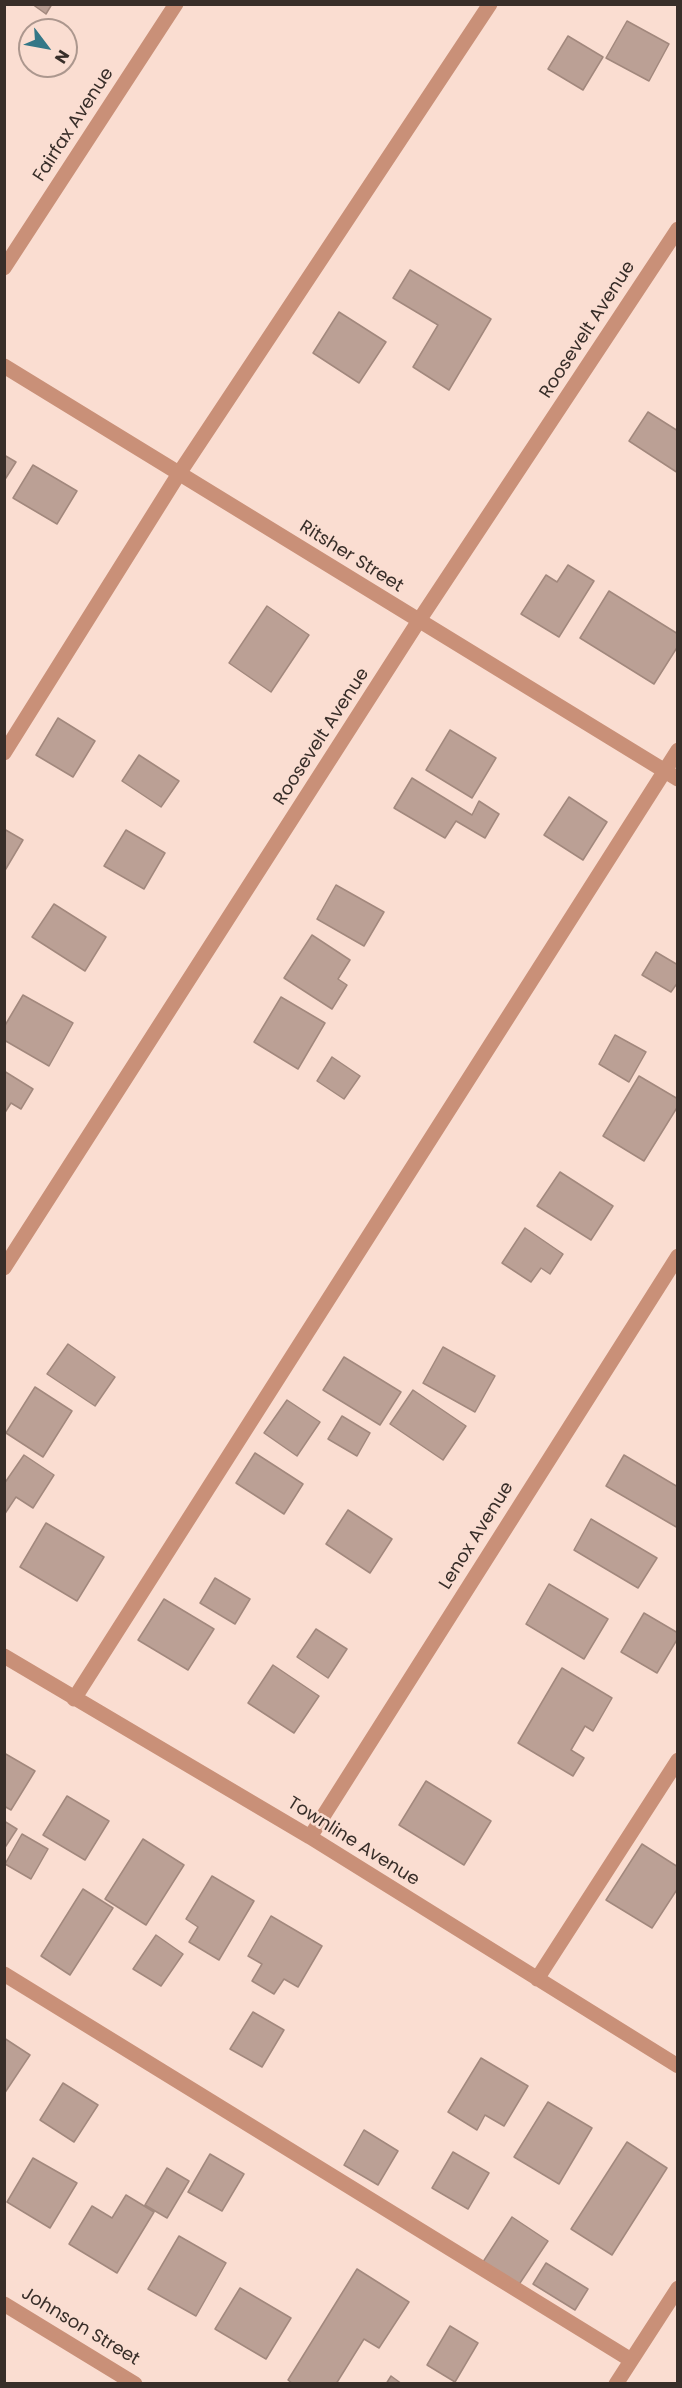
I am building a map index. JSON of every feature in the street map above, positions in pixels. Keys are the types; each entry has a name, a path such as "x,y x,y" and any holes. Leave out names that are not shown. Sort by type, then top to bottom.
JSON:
{"street":[{"name":"Fairfax Avenue","path":"4,268 177,4"},
{"path":"4,753 180,472 490,4"},
{"name":"Roosevelt Avenue","path":"4,1268 418,622 678,229"},
{"name":"Ritsher Street","path":"4,366 180,472 418,622 678,779"},
{"path":"74,1699 678,750"},
{"name":"Lenox Avenue","path":"310,1837 678,1256"},
{"name":"Townline Avenue","path":"4,1656 310,1837 678,2066"},
{"path":"537,1979 678,1760"},
{"path":"4,1974 631,2360"},
{"path":"616,2384 678,2288"},
{"name":"Johnson Street","path":"4,2304 135,2384"}],"building":[{"path":"32,4 52,4 46,14"},
{"path":"627,21 669,44 649,81 606,58"},
{"path":"568,36 603,57 583,90 548,69"},
{"path":"410,270 491,319 449,390 413,367 438,325 393,298"},
{"path":"339,312 386,342 359,383 313,353"},
{"path":"648,412 678,431 678,473 629,441"},
{"path":"4,455 16,462 4,481"},
{"path":"33,465 77,491 57,524 13,498"},
{"path":"568,565 594,581 559,637 521,614 546,575 557,582"},
{"path":"609,591 678,634 678,646 654,684 580,638"},
{"path":"267,606 309,635 271,692 229,663"},
{"path":"58,718 95,741 73,777 36,755"},
{"path":"450,730 496,758 472,798 426,770"},
{"path":"139,755 179,781 161,807 122,781"},
{"path":"412,778 472,815 479,801 499,814 485,838 456,821 445,838 394,808"},
{"path":"569,797 607,822 583,860 544,835"},
{"path":"4,829 23,840 4,872"},
{"path":"126,830 165,853 144,889 104,866"},
{"path":"336,885 384,912 364,946 317,919"},
{"path":"54,904 106,937 85,971 32,937"},
{"path":"312,935 350,960 338,979 347,985 332,1009 284,978"},
{"path":"656,952 678,965 678,982 671,992 642,975"},
{"path":"23,995 73,1023 49,1066 4,1040 4,1027"},
{"path":"281,997 325,1023 298,1069 254,1042"},
{"path":"615,1035 646,1052 629,1082 599,1064"},
{"path":"332,1057 360,1076 344,1099 317,1081"},
{"path":"4,1071 33,1089 21,1109 11,1103 4,1114"},
{"path":"639,1076 678,1099 678,1106 644,1161 603,1136"},
{"path":"560,1172 613,1206 591,1240 537,1206"},
{"path":"525,1228 563,1254 550,1274 541,1268 531,1282 502,1263"},
{"path":"68,1344 115,1377 95,1406 47,1374"},
{"path":"443,1347 495,1376 475,1412 423,1383"},
{"path":"344,1357 401,1392 380,1425 323,1390"},
{"path":"35,1387 72,1411 43,1457 6,1433"},
{"path":"413,1390 466,1426 443,1460 390,1424"},
{"path":"287,1400 320,1422 297,1456 264,1433"},
{"path":"342,1416 370,1433 357,1456 328,1439"},
{"path":"255,1453 303,1484 284,1514 236,1483"},
{"path":"24,1455 54,1475 33,1508 16,1497 4,1515 4,1484"},
{"path":"624,1455 678,1487 678,1528 606,1486"},
{"path":"348,1510 392,1539 370,1573 326,1544"},
{"path":"591,1519 657,1558 638,1588 574,1550"},
{"path":"46,1523 104,1557 77,1601 20,1567"},
{"path":"215,1578 250,1599 235,1624 200,1603"},
{"path":"549,1584 608,1619 584,1659 526,1624"},
{"path":"164,1599 214,1629 188,1670 138,1640"},
{"path":"644,1613 678,1633 678,1638 657,1673 621,1652"},
{"path":"316,1629 347,1649 328,1678 297,1657"},
{"path":"273,1665 319,1696 294,1733 248,1703"},
{"path":"562,1668 612,1698 593,1731 585,1726 571,1750 584,1758 573,1776 518,1743"},
{"path":"4,1753 35,1771 11,1810 4,1806"},
{"path":"426,1781 491,1821 464,1865 399,1825"},
{"path":"67,1796 109,1821 85,1860 43,1835"},
{"path":"4,1821 17,1829 4,1849"},
{"path":"22,1834 48,1849 31,1879 5,1864"},
{"path":"143,1839 184,1865 146,1925 105,1899"},
{"path":"642,1844 678,1867 678,1888 652,1928 606,1900"},
{"path":"212,1876 254,1901 219,1960 189,1942 198,1927 186,1919"},
{"path":"83,1889 113,1908 70,1975 41,1956"},
{"path":"271,1916 322,1946 298,1987 284,1979 274,1994 252,1981 262,1964 248,1956"},
{"path":"156,1935 183,1954 161,1986 133,1969"},
{"path":"253,2012 284,2030 262,2067 230,2049"},
{"path":"4,2038 30,2055 4,2094"},
{"path":"481,2058 528,2086 504,2126 485,2115 477,2130 448,2112"},
{"path":"63,2083 98,2105 74,2142 40,2120"},
{"path":"548,2102 592,2128 559,2184 514,2157"},
{"path":"364,2130 398,2151 378,2185 344,2165"},
{"path":"627,2142 667,2168 612,2255 571,2229"},
{"path":"453,2152 489,2173 468,2209 432,2188"},
{"path":"210,2154 244,2174 222,2211 188,2192"},
{"path":"33,2158 77,2183 50,2228 7,2202"},
{"path":"167,2168 189,2181 167,2218 145,2205"},
{"path":"126,2195 154,2212 117,2273 69,2244 92,2206 112,2218"},
{"path":"512,2217 548,2241 518,2286 483,2262"},
{"path":"179,2236 226,2263 196,2316 148,2289"},
{"path":"546,2263 588,2289 575,2310 533,2284"},
{"path":"357,2269 409,2302 379,2348 364,2339 336,2384 293,2384 288,2380"},
{"path":"240,2288 291,2318 266,2359 215,2329"},
{"path":"450,2326 478,2343 455,2382 427,2365"},
{"path":"391,2376 402,2384 386,2384"}]}
